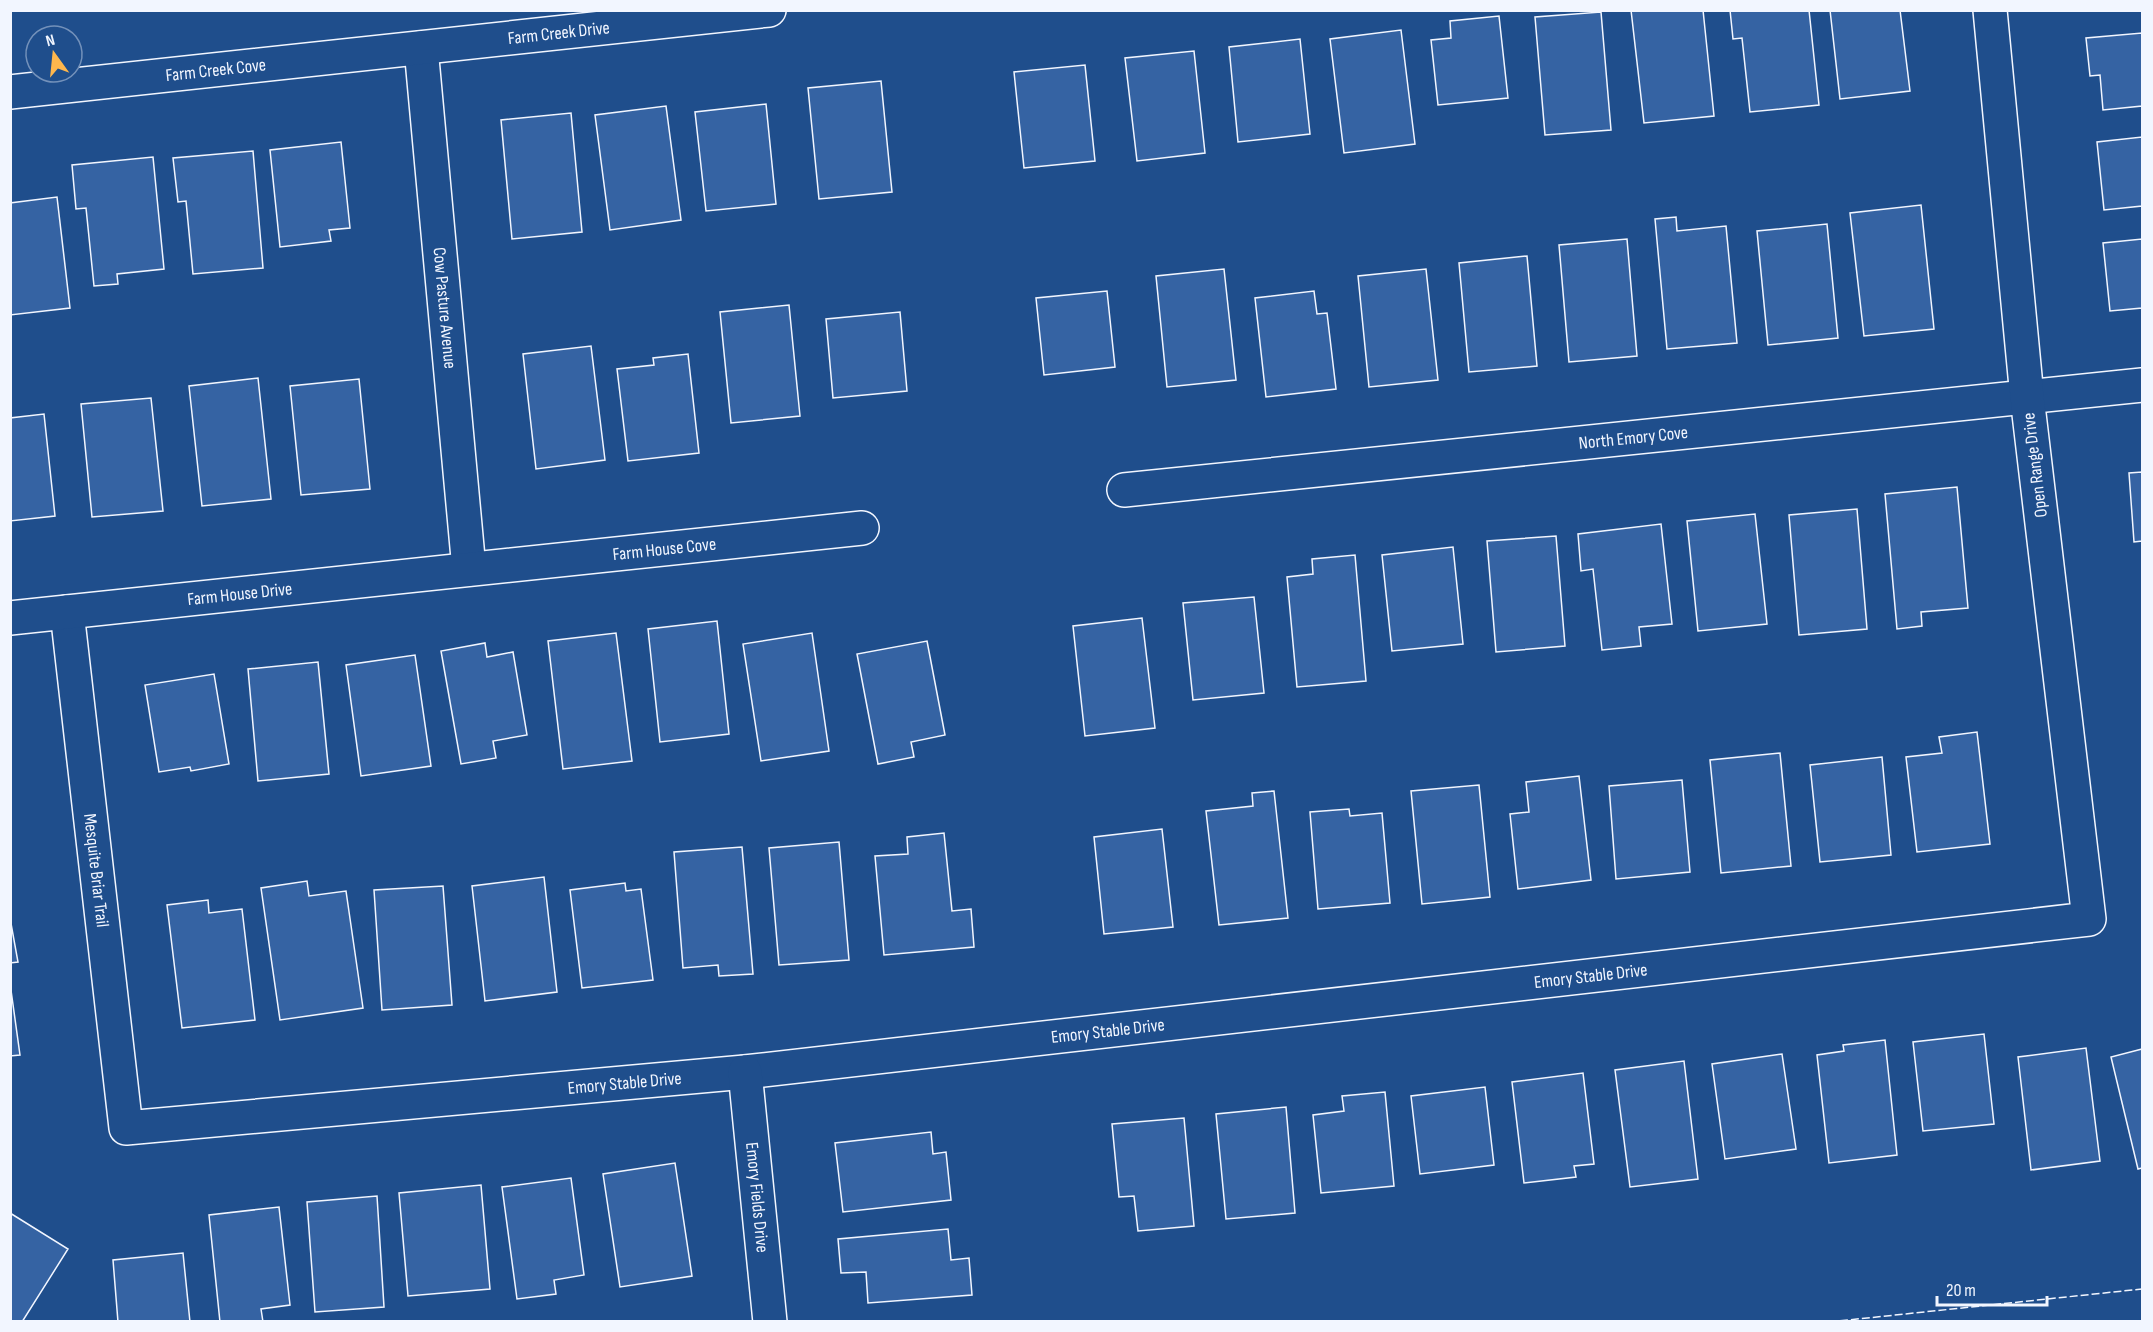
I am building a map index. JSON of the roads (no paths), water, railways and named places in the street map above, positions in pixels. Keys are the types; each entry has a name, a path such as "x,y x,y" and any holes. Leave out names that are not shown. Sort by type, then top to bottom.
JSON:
{"street":[{"name":"Farm Creek Drive","path":"422,48 768,10"},
{"name":"Open Range Drive","path":"1990,10 2027,398 2089,919"},
{"name":"Farm Creek Cove","path":"10,92 422,48"},
{"name":"Cow Pasture Avenue","path":"422,48 469,569"},
{"name":"North Emory Cove","path":"1124,490 2142,386"},
{"name":"Farm House Cove","path":"469,569 862,528"},
{"name":"Farm House Drive","path":"10,618 469,569"},
{"name":"Mesquite Briar Trail","path":"67,612 126,1128"},
{"name":"Emory Stable Drive","path":"126,1128 745,1072 2089,919"},
{"name":"Emory Fields Drive","path":"745,1072 770,1322"}]}
